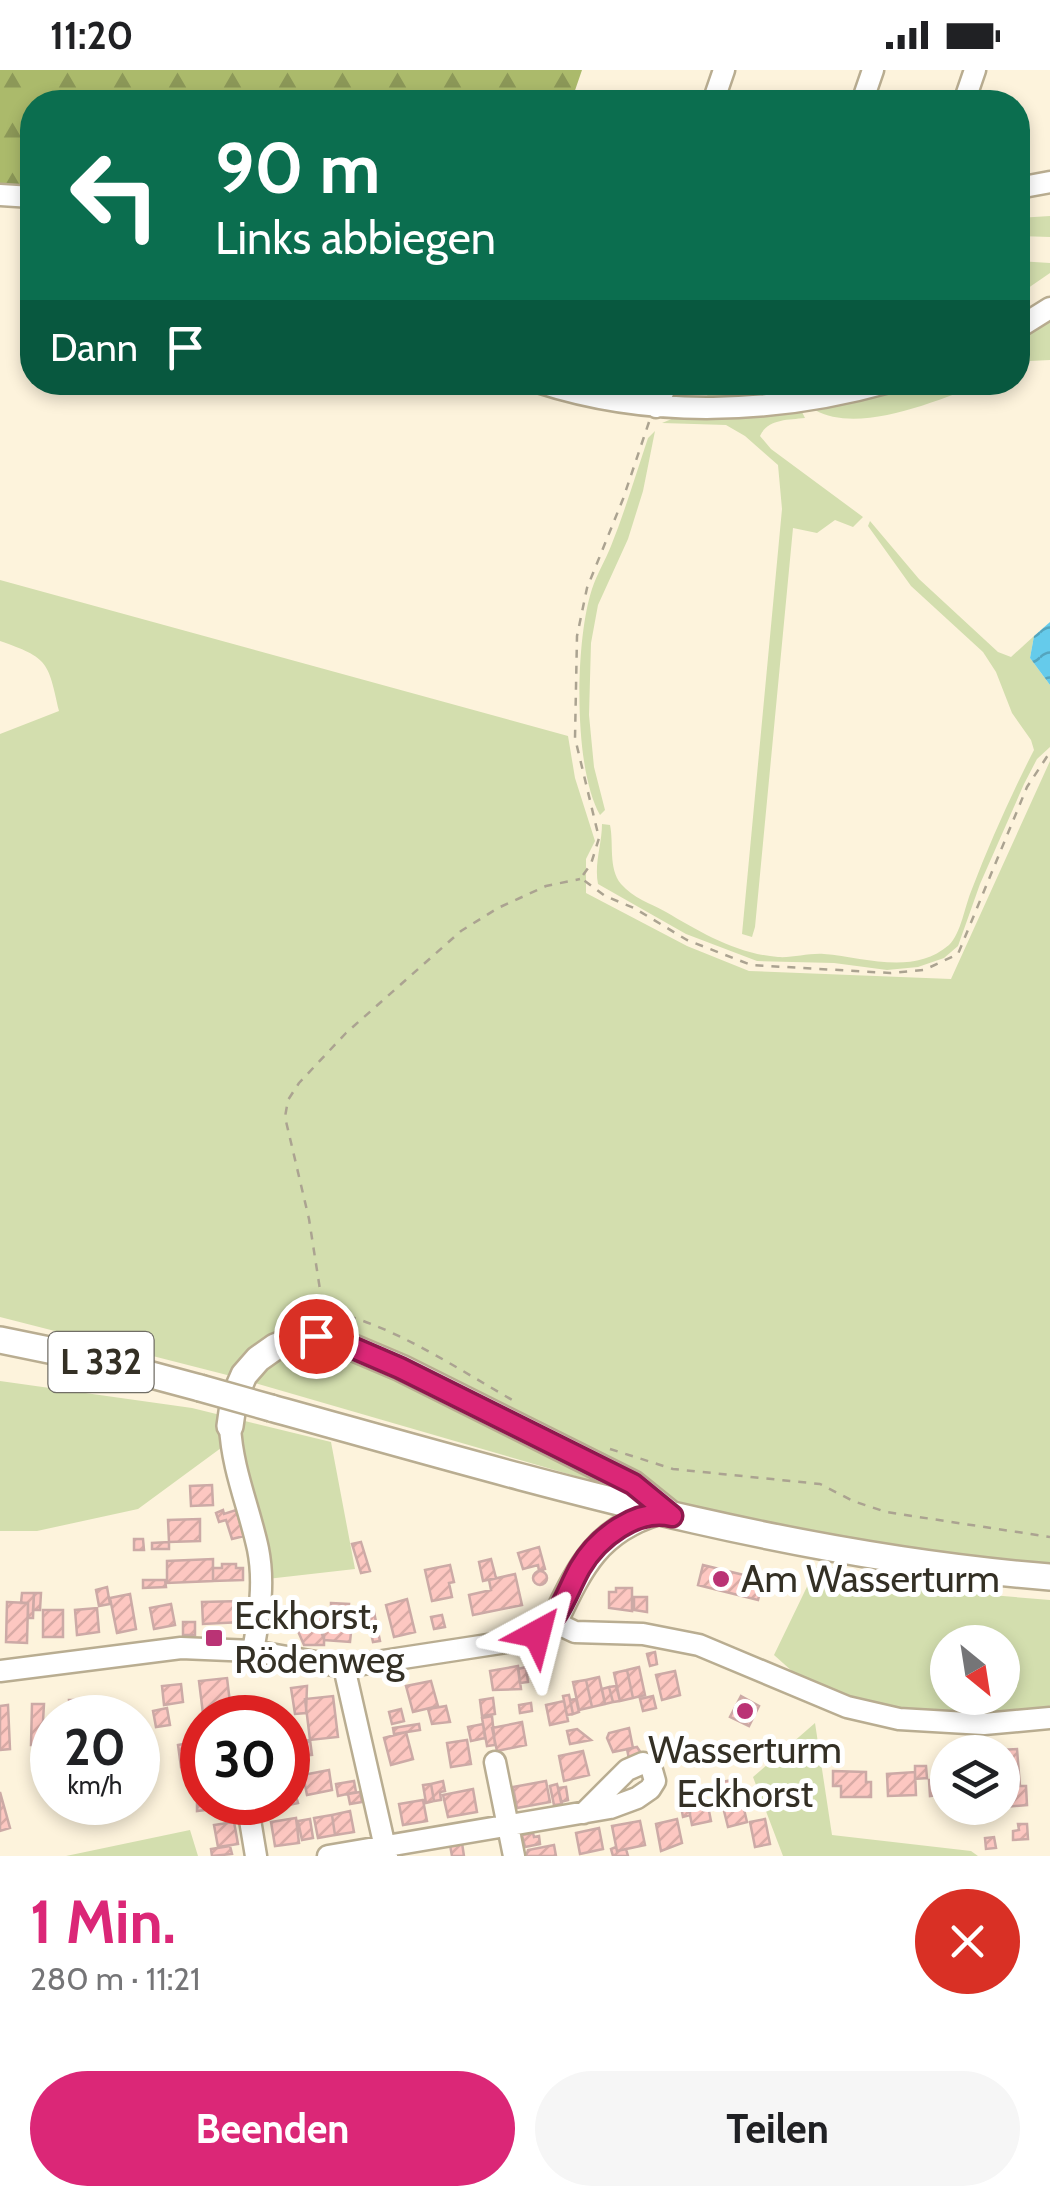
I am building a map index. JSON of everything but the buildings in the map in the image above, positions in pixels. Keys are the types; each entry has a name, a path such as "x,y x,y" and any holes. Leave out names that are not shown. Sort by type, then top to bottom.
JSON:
{"main road":[{"path":"230,1426 234,1398 244,1375 258,1358 274,1347 300,1338 335,1340 400,1368 633,1484 665,1514"},
{"name":"L 332","path":"0,1340 88,1358 665,1514 893,1560 1050,1577"},
{"path":"554,1622 592,1550 634,1519 665,1514"}],"street":[{"path":"597,395 656,408 793,404 832,395"},
{"path":"656,408 662,395"},
{"path":"230,1426 232,1452 262,1579 253,1651"},
{"path":"0,1671 160,1649 253,1651 344,1666 507,1642 537,1634 554,1622 575,1632 643,1634 699,1644 848,1706 899,1718 984,1724 1050,1718"},
{"path":"344,1666 386,1851"},
{"path":"494,1762 514,1856"},
{"path":"328,1856 386,1851 584,1812"},
{"path":"250,1825 256,1856"}],"path":[{"path":"300,1338 321,1296 306,1205 284,1117 298,1083 346,1033 462,931 498,908 546,886 581,878 591,864 598,838 575,738 577,636 587,588 656,408"},
{"path":"581,878 604,896 688,940 751,965 890,973 924,970 958,954 1027,787 1050,752"},
{"path":"317,1309 334,1311 379,1328 518,1403"},
{"path":"596,1443 631,1458 674,1469 820,1484 852,1502 886,1512 1050,1538"}],"green space":[{"path":"0,70 582,70 575,90 20,90 20,198 0,197"},
{"path":"1050,216 1050,237 1030,236 1030,217"},
{"path":"1030,262 1050,263 1050,273 1030,287"},
{"path":"1050,320 1050,360 1030,361 1030,332"},
{"path":"707,395 756,395 710,398"},
{"path":"874,395 951,395 876,417 833,417 815,410"},
{"path":"802,412 805,418 773,423 760,436 771,449 863,517 853,527 835,520 817,533 793,528 752,937 742,934 782,509 778,465 726,425 662,423 674,418"},
{"path":"655,431 643,491 628,539 598,605 591,643 589,715 594,767 605,810 600,815 591,794 581,736 580,671 586,611 648,438"},
{"path":"870,521 919,579 998,652 1011,657 1034,636 1030,658 1050,685 1050,747 1037,759 1024,784 980,884 958,946 944,958 918,967 887,970 834,963 757,961 686,934 598,884 602,824 610,825 614,871 626,889 719,941 748,952 778,957 824,954 888,962 920,960 949,945 957,934 986,854 1034,750 983,652 911,586 868,526"},
{"path":"0,580 568,736 575,778 595,841 586,859 586,893 687,946 749,971 951,979 1050,761 1050,1565 887,1548 682,1507 231,1376 0,1317 0,734 59,711 44,664 28,652 0,641"},
{"path":"0,1381 192,1408 331,1442 355,1569 267,1579 251,1513 221,1448 138,1509 37,1531 0,1531"},
{"path":"818,1564 942,1591 1050,1600 1050,1715 1030,1718 954,1715 1020,1715 1020,1625 930,1625 930,1714 879,1712 802,1680 774,1655"},
{"path":"815,1723 832,1835 971,1851 978,1856 783,1856 753,1777"},
{"path":"190,1830 198,1856 66,1856"}],"water":[{"path":"1050,622 1050,685 1030,658 1034,636"}],"place":[{"name":"Am Wasserturm","path":"721,1579"},
{"name":"Eckhorst, Rödenweg","path":"214,1638"},
{"name":"Wasserturm Eckhorst","path":"745,1711"}],"route":[{"path":"316,1336 335,1340 400,1368 633,1484 672,1516 657,1512 634,1519 592,1550 554,1622 537,1634"}]}
